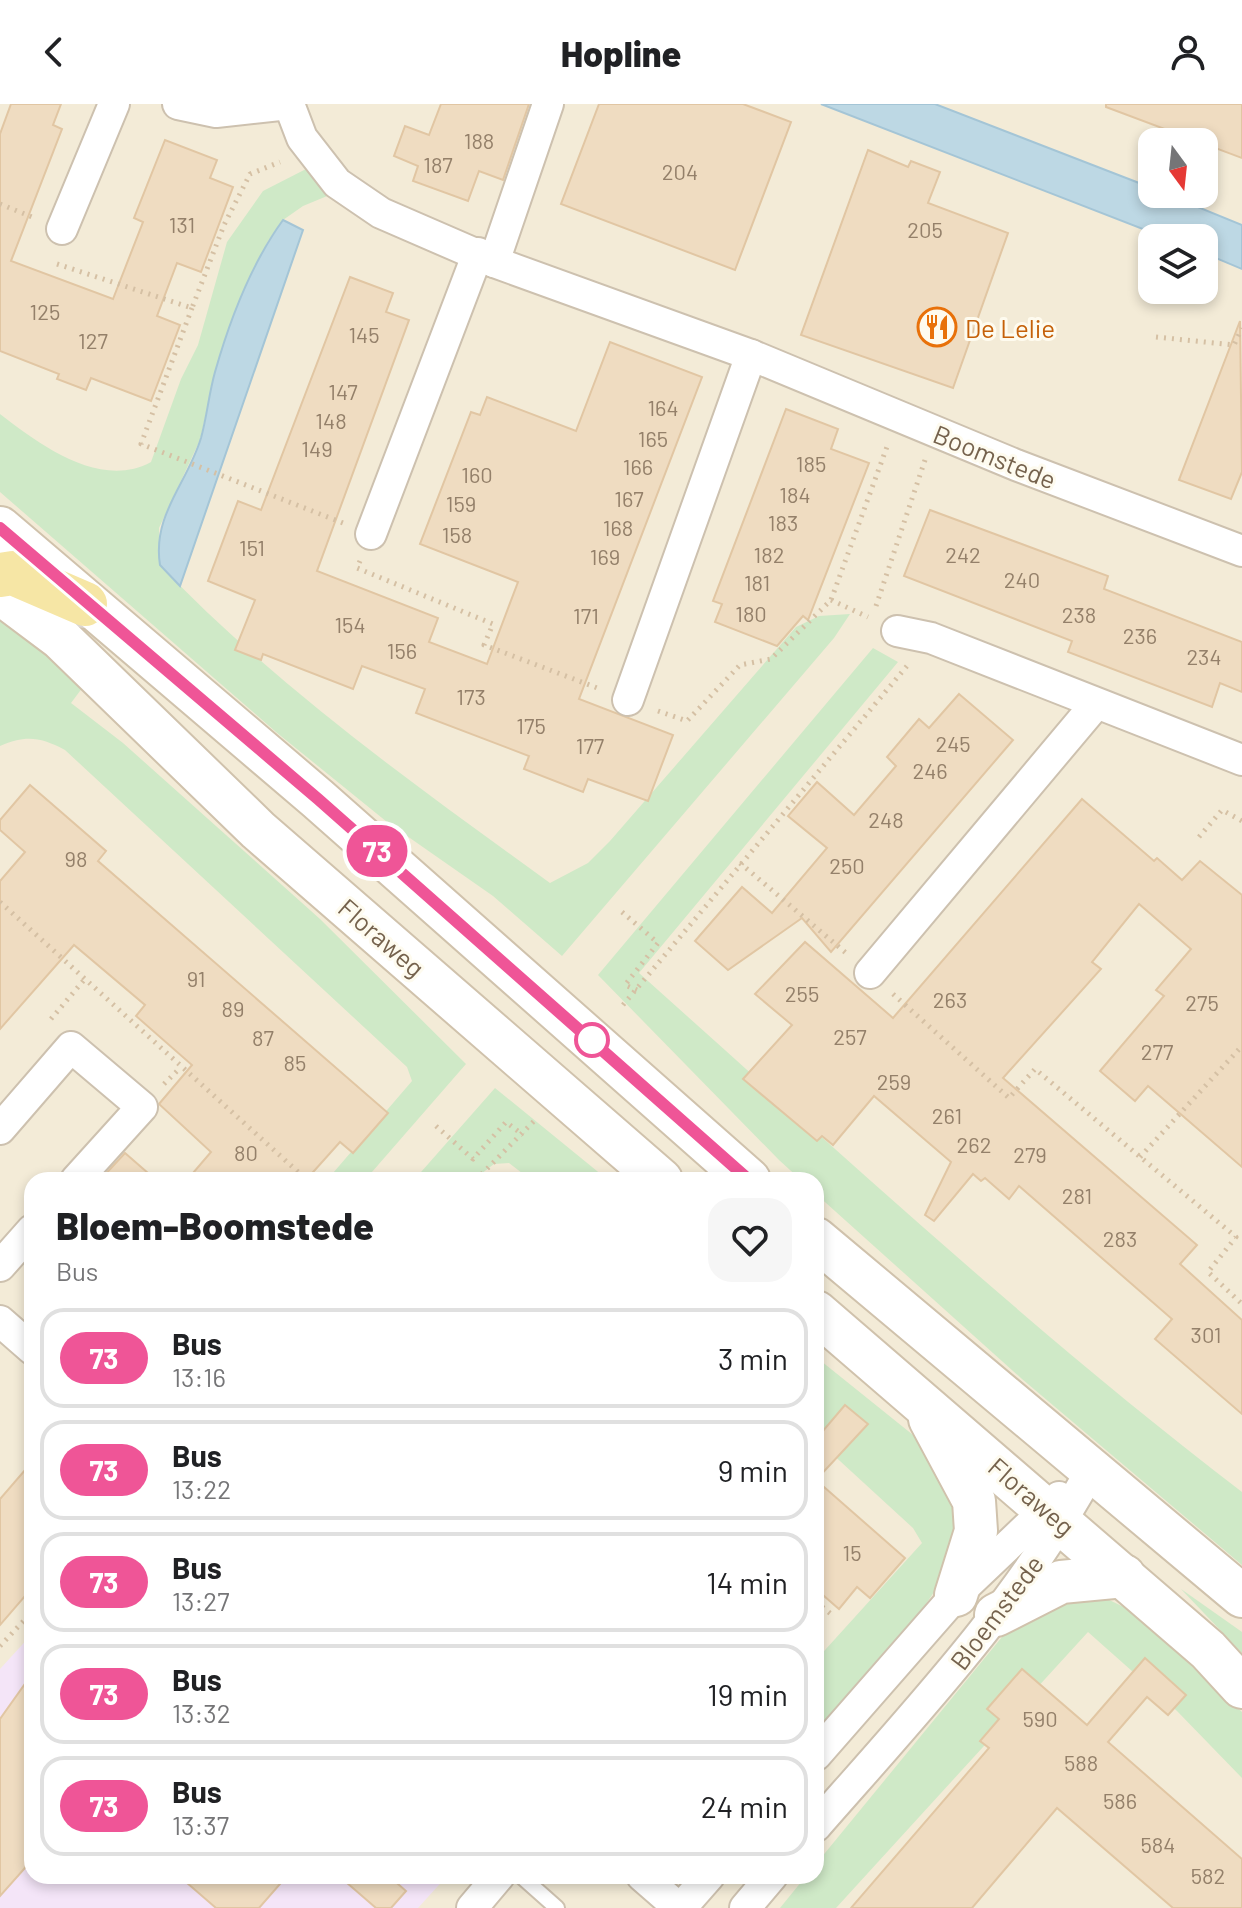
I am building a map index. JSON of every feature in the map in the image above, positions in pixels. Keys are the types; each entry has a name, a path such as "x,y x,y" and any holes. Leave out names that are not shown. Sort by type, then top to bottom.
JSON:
{"main road":[{"path":"0,528 85,604 318,799 740,1172"},
{"path":"0,575 13,573 85,604"},
{"name":"Floraweg","path":"0,593 60,638 258,830 652,1172"},
{"path":"824,1246 1242,1596"},
{"name":"Floraweg","path":"824,1319 1124,1576 1208,1650 1242,1687"},
{"path":"920,1400 974,1501 976,1531 956,1595"},
{"path":"996,1615 1061,1582 1124,1576"}],"street":[{"path":"62,229 114,104"},
{"name":"Boomstede","path":"178,104 216,112 289,104 302,138 337,183 381,213 486,258 751,355 934,432 1242,551"},
{"path":"371,534 548,104"},
{"path":"628,700 751,355"},
{"path":"879,626 931,638 1095,705 1242,760"},
{"path":"870,973 1095,705"},
{"path":"0,1129 71,1047 142,1107 83,1172"},
{"path":"0,1266 24,1239"},
{"path":"0,1321 24,1342"},
{"name":"Bloemstede","path":"824,1817 954,1669 996,1615 1054,1516 1091,1470"},
{"name":"Bloemstede","path":"824,1746 956,1595 1054,1516"},
{"path":"472,1908 492,1884"},
{"path":"652,1884 680,1908 702,1884"},
{"path":"745,1908 765,1884"}],"lane":[{"path":"530,1884 557,1908"}],"path":[{"path":"311,150 250,174 224,225 141,444 371,534 357,568 493,624 484,645 687,721 740,665 771,659 831,600 898,417"},
{"path":"0,204 62,229 50,261 192,308"},
{"path":"1156,337 1234,345 1242,328"},
{"path":"831,600 879,626 934,432"},
{"path":"623,1005 931,638"},
{"path":"1199,837 1222,810 1242,821"},
{"path":"740,863 870,973 1009,1098 1035,1069 1236,1237 1208,1272 1242,1304"},
{"path":"0,902 298,1172"},
{"path":"622,912 658,943 625,985 637,990"},
{"path":"1140,1157 1242,1046"},
{"path":"484,1172 536,1119"},
{"path":"436,1126 473,1159 506,1122 523,1135"},
{"path":"824,1608 831,1614"},
{"path":"0,1646 24,1620"}],"shaded area":[{"path":"0,104 1242,104 1242,1908 0,1908"},
{"path":"24,1643 24,1884 440,1884 418,1908 0,1908 0,1669"}],"green space":[{"path":"308,168 332,194 303,206 283,220 268,241 244,289 215,372 200,440 159,528 160,565 250,652 298,693 550,883 588,863 610,841 796,627 819,616 850,614 834,638 562,956 493,896 387,822 276,732 0,492 0,414 51,450 91,467 111,471 131,469 151,462 181,379 198,345 227,242 263,191"},
{"path":"0,607 86,683 71,703 123,743 320,919 466,1064 372,1172 334,1172 412,1081 407,1067 65,750 33,739 0,746"},
{"path":"873,648 898,662 639,973 1011,1304 1242,1492 1242,1565 1022,1379 824,1201 824,1172 792,1172 779,1160 598,975"},
{"path":"495,1088 598,1172 521,1172 509,1163 494,1164 484,1172 421,1172"},
{"path":"824,1363 918,1439 960,1494 958,1556 926,1604 824,1721 824,1651 922,1543 913,1528 824,1446"},
{"path":"1181,1589 1242,1632 1242,1653"},
{"path":"1103,1597 1130,1610 1242,1712 1242,1778 1177,1711 1088,1632 836,1908 780,1908 800,1884 824,1884 824,1854 1011,1626 1050,1599"}],"water":[{"path":"821,104 935,104 1138,183 1138,208 1200,208 1242,225 1242,269 1218,259 1218,224 1138,224 1138,227"},
{"path":"283,220 303,230 180,586 160,565 161,531 201,438 227,332 251,273"}],"building":[{"path":"11,104 61,104 53,125 62,129 11,261 113,299 143,222 134,218 165,140 217,160 210,178 233,187 201,272 177,263 157,316 180,325 151,401 91,378 86,390 57,379 59,374 0,351 0,134"},
{"path":"441,104 529,104 503,180 479,171 468,201 413,181 418,166 394,156 405,126 429,135"},
{"path":"599,104 743,104 791,122 735,270 561,204"},
{"path":"1106,104 1242,104 1242,158 1218,149 1218,128 1162,128 1106,107"},
{"path":"868,150 908,167 911,161 940,172 928,203 1008,233 953,388 801,335"},
{"path":"350,277 393,293 386,312 409,320 317,571 438,618 429,642 487,664 518,582 420,544 471,412 480,415 487,397 576,431 610,342 702,377 579,699 673,735 648,801 588,779 583,792 524,769 529,756 416,713 425,689 362,666 353,689 263,654 261,660 235,650 255,600 208,581 238,501 261,510"},
{"path":"1240,321 1242,472 1231,499 1179,480"},
{"path":"786,409 838,429 831,449 869,463 808,620 803,616 777,646 715,622 722,604 713,601"},
{"path":"930,510 1108,576 1104,589 1242,642 1242,692 1220,683 1212,707 1068,652 1072,641 904,576"},
{"path":"959,694 1013,740 831,952 802,918 728,970 695,941 742,887 772,913 827,848 788,816 817,782 854,815 896,766 887,757 919,719 929,728"},
{"path":"30,785 106,851 98,861 388,1113 353,1153 340,1142 313,1172 194,1172 211,1152 159,1104 192,1065 136,1016 145,1005 74,945 0,1029 0,881 25,852 0,830 0,820"},
{"path":"1082,799 1154,861 1157,858 1182,880 1200,861 1242,895 1242,1167 1148,1086 1135,1101 1100,1071 1164,996 1156,990 1191,949 1139,904 1092,962 1101,969 1003,1078 1197,1245 1180,1264 1242,1320 1242,1414 1155,1339 1172,1319 1019,1186 1009,1199 985,1178 981,1181 973,1174 934,1221 925,1215 951,1162 874,1096 833,1145 822,1136 817,1141 743,1079 792,1025 755,994 805,942 893,1018"},
{"path":"125,1153 147,1172 107,1172"},
{"path":"845,1405 868,1424 824,1471 824,1430"},
{"path":"24,1471 24,1597 0,1625 0,1499"},
{"path":"824,1487 905,1558 870,1598 857,1587 839,1609 824,1596"},
{"path":"1145,1658 1186,1695 1168,1715 1147,1697 1108,1742 1242,1859 1242,1908 1173,1908 1057,1808 972,1908 851,1908 989,1748 980,1741 999,1719 987,1709 1022,1669 1087,1725"},
{"path":"24,1685 24,1869 0,1896 0,1719"},
{"path":"188,1884 280,1884 259,1908 216,1908"},
{"path":"348,1884 398,1884 406,1891 391,1908 376,1908"}],"bus line":[{"name":"73","path":"0,528 85,604 318,799 740,1172"}],"place":[{"name":"De Lelie","path":"937,327"}]}
